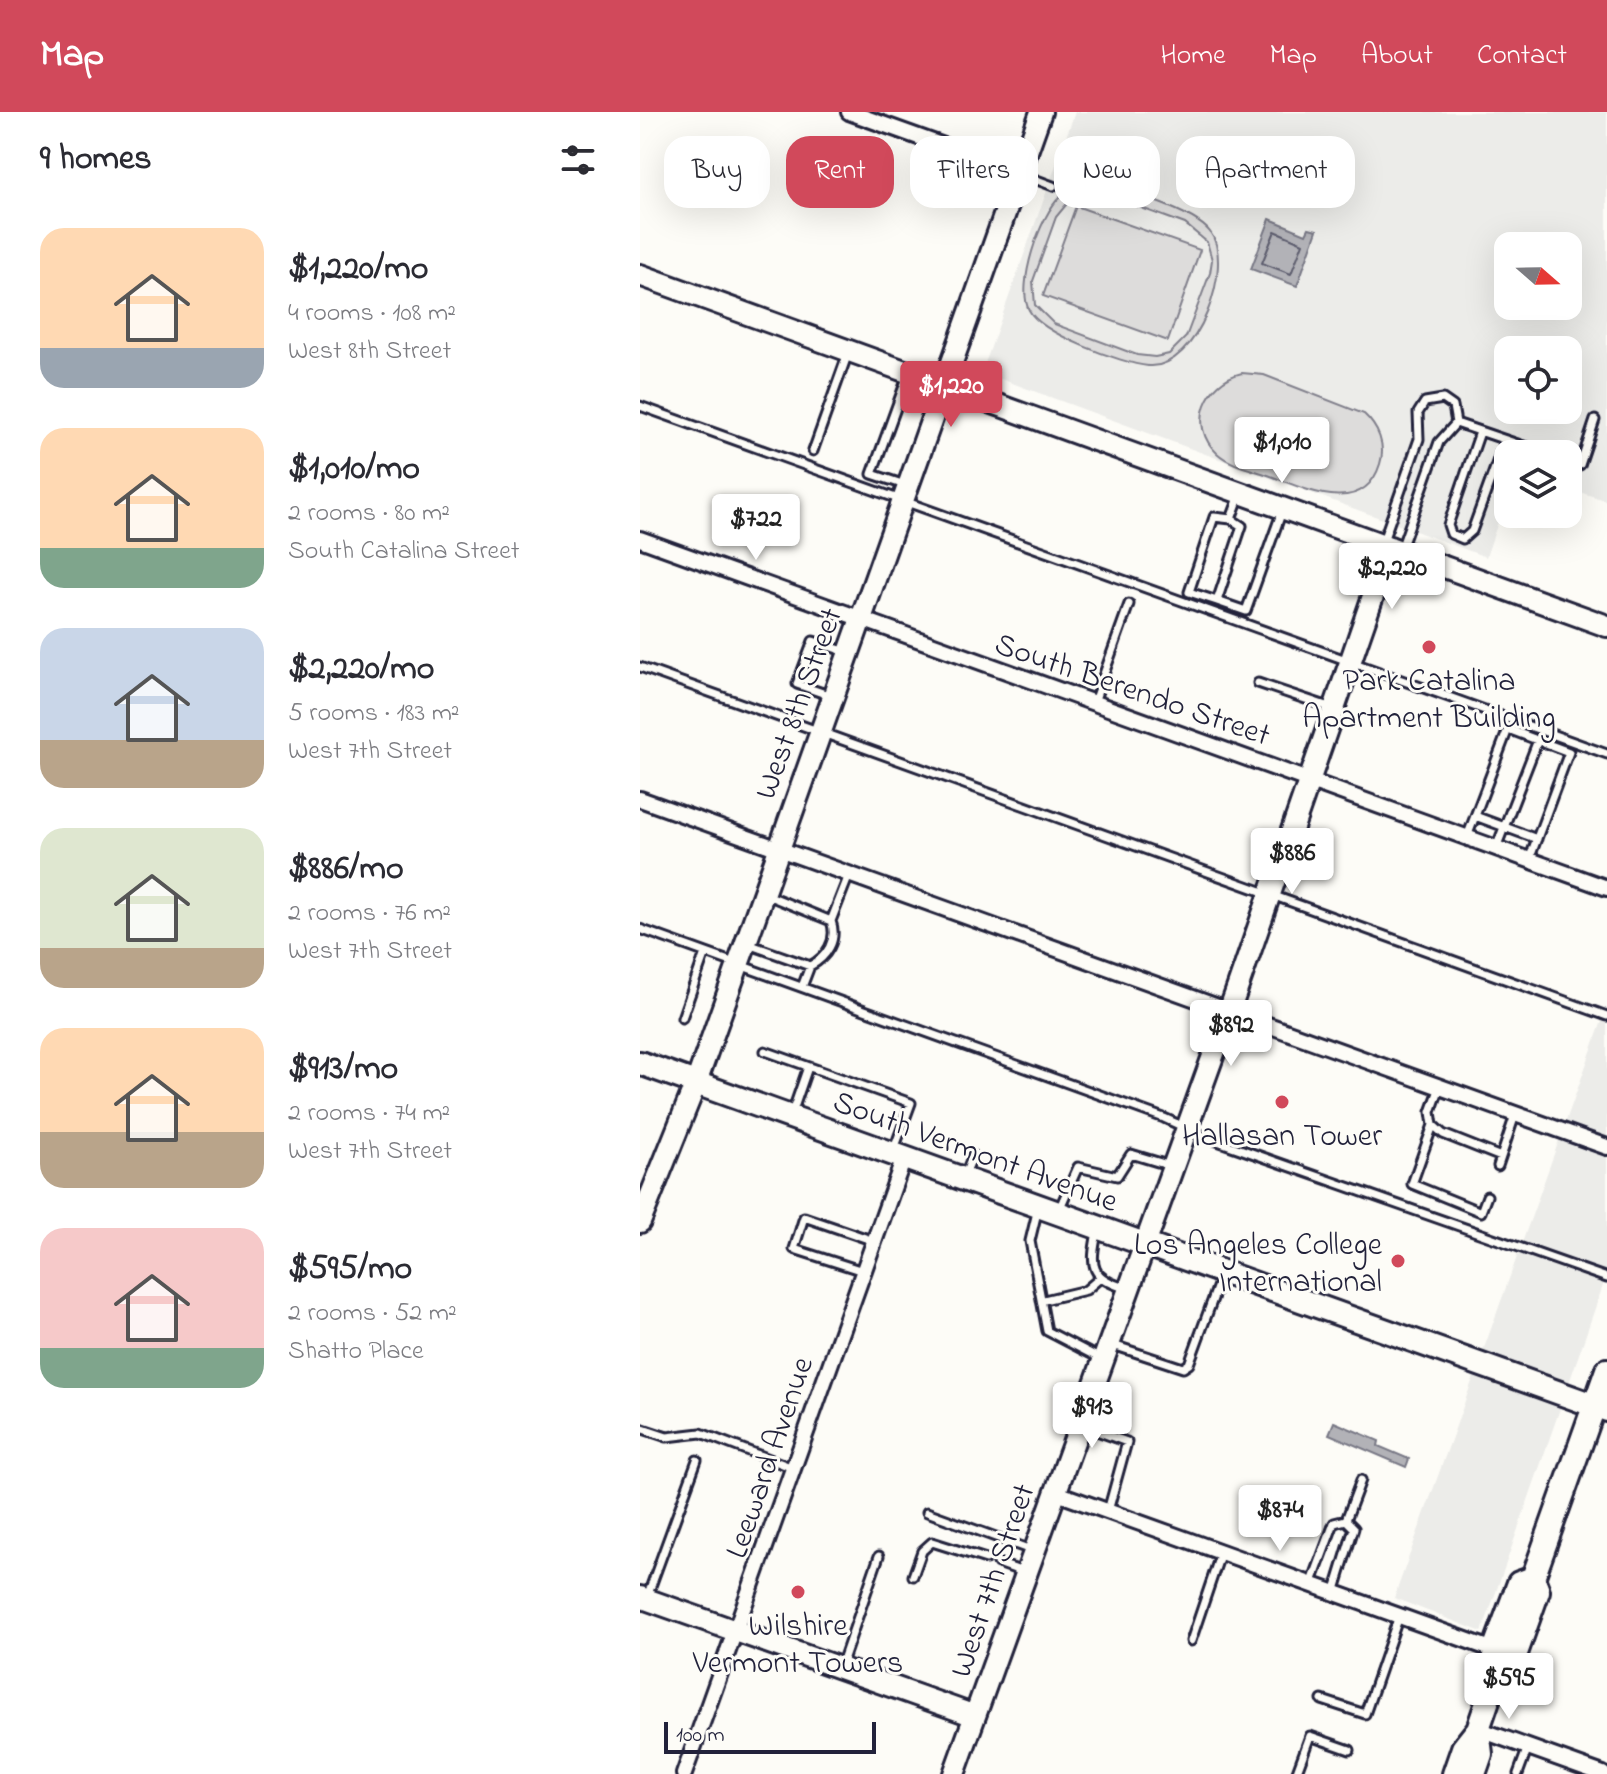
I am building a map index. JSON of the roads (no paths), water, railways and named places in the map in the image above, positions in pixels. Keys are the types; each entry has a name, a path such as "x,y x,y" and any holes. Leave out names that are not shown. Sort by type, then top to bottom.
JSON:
{"main road":[{"name":"South Vermont Avenue","path":"640,1063 1601,1408"},
{"path":"1474,1774 1481,1754 1478,1729 1497,1659 1515,1656 1538,1591 1533,1578 1601,1408 1607,1370"},
{"path":"1454,1774 1463,1748 1478,1729"}],"street":[{"path":"849,112 916,136"},
{"name":"West 8th Street","path":"1032,136 1041,112"},
{"name":"West 8th Street","path":"640,1222 696,1083 777,847 1007,208"},
{"path":"640,275 1607,626"},
{"name":"South Berendo Street","path":"640,539 1607,888"},
{"name":"West 7th Street","path":"954,1774 1270,895 1390,547"},
{"path":"640,799 1607,1147"},
{"name":"Leeward Avenue","path":"684,1774 874,1241 898,1156"},
{"path":"1054,1492 1399,1616 1497,1659"},
{"path":"643,1598 975,1716"},
{"path":"1478,1729 1595,1773"}],"lane":[{"path":"1038,180 1053,186"},
{"path":"813,451 848,351"},
{"path":"905,493 872,474 908,373"},
{"path":"1430,399 1443,399 1456,411 1456,423 1439,442 1390,547 1419,439 1421,407 1430,399"},
{"path":"640,406 905,493 1607,754"},
{"path":"1582,459 1595,420"},
{"path":"1456,423 1505,440"},
{"path":"1480,432 1448,525 1451,534 1463,539 1472,531 1494,470"},
{"path":"1231,519 1240,493"},
{"path":"1217,601 1242,526 1231,519 1214,517 1189,592 1246,611 1283,509"},
{"path":"1094,705 1129,604"},
{"path":"831,696 797,684 813,641 847,652"},
{"path":"640,667 1607,1016"},
{"path":"1258,683 1334,709"},
{"path":"1467,837 1508,729 1538,740 1569,752 1529,860"},
{"path":"1496,848 1538,740"},
{"path":"1475,816 1537,839"},
{"path":"802,987 810,966 821,960 829,949 835,931 831,921 850,873"},
{"path":"762,893 831,921"},
{"path":"640,929 1607,1278"},
{"path":"746,943 810,966"},
{"path":"682,1018 705,953"},
{"path":"765,1051 911,1103 898,1156"},
{"path":"790,1118 808,1067"},
{"path":"1440,1087 1431,1112 1433,1125 1412,1184 1481,1212 1487,1196"},
{"path":"1498,1166 1515,1114"},
{"path":"1433,1125 1443,1134 1501,1157"},
{"path":"1171,1166 1131,1154 1117,1176 1078,1167 1030,1241 1044,1300 1047,1331 1105,1351 1183,1368 1189,1364 1223,1272"},
{"path":"963,1179 973,1155"},
{"path":"863,1271 794,1249 804,1217 874,1241"},
{"path":"1098,1228 1092,1260 1100,1278 1127,1289"},
{"path":"1044,1300 1086,1290 1100,1278"},
{"path":"1078,1424 1127,1442 1108,1511"},
{"path":"640,1428 667,1437 701,1433 795,1468"},
{"path":"643,1598 697,1460"},
{"path":"1346,1520 1361,1480"},
{"path":"927,1512 1033,1551"},
{"path":"1311,1585 1334,1523 1346,1520"},
{"path":"1334,1593 1354,1528 1346,1520"},
{"path":"913,1576 922,1551 932,1542 986,1559"},
{"path":"1191,1641 1221,1552"},
{"path":"840,1668 879,1556"},
{"path":"998,1563 1025,1573"},
{"path":"1322,1700 1365,1714 1399,1616"},
{"path":"1296,1774 1310,1736 1350,1750"},
{"path":"1518,1774 1528,1747"}],"water":[{"path":"1270,219 1306,234 1309,228 1317,230 1297,286 1251,269"},
{"path":"1334,1422 1379,1441 1378,1446 1409,1459 1406,1467 1329,1434"}],"place":[{"name":"Park Catalina Apartment Building","path":"1429,647"},
{"name":"Hallasan Tower","path":"1282,1102"},
{"name":"Los Angeles College International","path":"1398,1261"},
{"name":"Wilshire Vermont Towers","path":"798,1592"}]}
